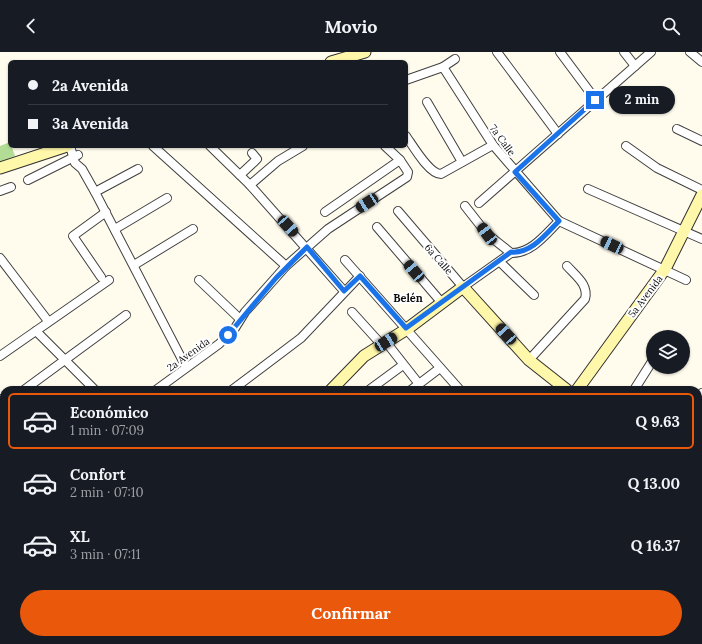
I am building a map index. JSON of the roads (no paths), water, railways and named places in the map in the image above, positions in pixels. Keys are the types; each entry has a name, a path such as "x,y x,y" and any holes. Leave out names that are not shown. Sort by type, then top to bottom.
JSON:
{"street":[{"path":"338,60 365,52"},
{"path":"497,52 558,134"},
{"path":"560,52 595,100"},
{"path":"624,52 635,66"},
{"path":"479,202 651,52"},
{"path":"690,52 702,62"},
{"path":"408,79 443,67 455,59"},
{"name":"7a Calle","path":"443,67 493,145 559,221 686,280"},
{"path":"427,102 462,162"},
{"path":"677,129 702,141"},
{"path":"408,139 435,173 441,174 493,145"},
{"path":"626,146 657,168 702,190"},
{"path":"0,168 61,148"},
{"path":"71,148 186,366"},
{"path":"75,148 76,156"},
{"path":"155,148 286,266"},
{"path":"212,148 250,185 307,247 344,291"},
{"path":"250,185 278,161 301,148"},
{"path":"325,212 400,160 387,148"},
{"path":"240,175 257,159 252,152"},
{"path":"28,180 76,156"},
{"name":"2a Avenida","path":"161,386 186,366 219,344 235,328 240,319 286,266 328,229 406,177 408,174 400,160"},
{"path":"95,192 138,169"},
{"path":"0,191 11,187"},
{"path":"588,189 702,239"},
{"name":"5a Avenida","path":"580,386 665,270 702,195"},
{"path":"115,229 167,198"},
{"path":"465,206 487,234 511,252 518,253 526,251 559,221"},
{"name":"6a Calle","path":"398,211 463,287 529,360 562,386"},
{"path":"0,356 36,331 105,278 73,236 106,212"},
{"path":"377,227 442,303"},
{"path":"134,265 193,229"},
{"path":"335,386 364,356 500,262 511,252"},
{"path":"0,258 48,321"},
{"path":"345,260 456,386"},
{"path":"500,262 534,295"},
{"path":"529,360 585,299 587,294 585,286 567,266"},
{"path":"237,386 301,338 344,291 360,276"},
{"path":"198,280 240,319"},
{"path":"352,312 383,343 418,384"},
{"path":"29,386 126,315"},
{"path":"36,331 91,386"},
{"path":"374,386 403,365"},
{"path":"416,386 440,368"},
{"path":"640,386 646,374"}],"district":[{"name":"Belén","path":"408,298"}]}
